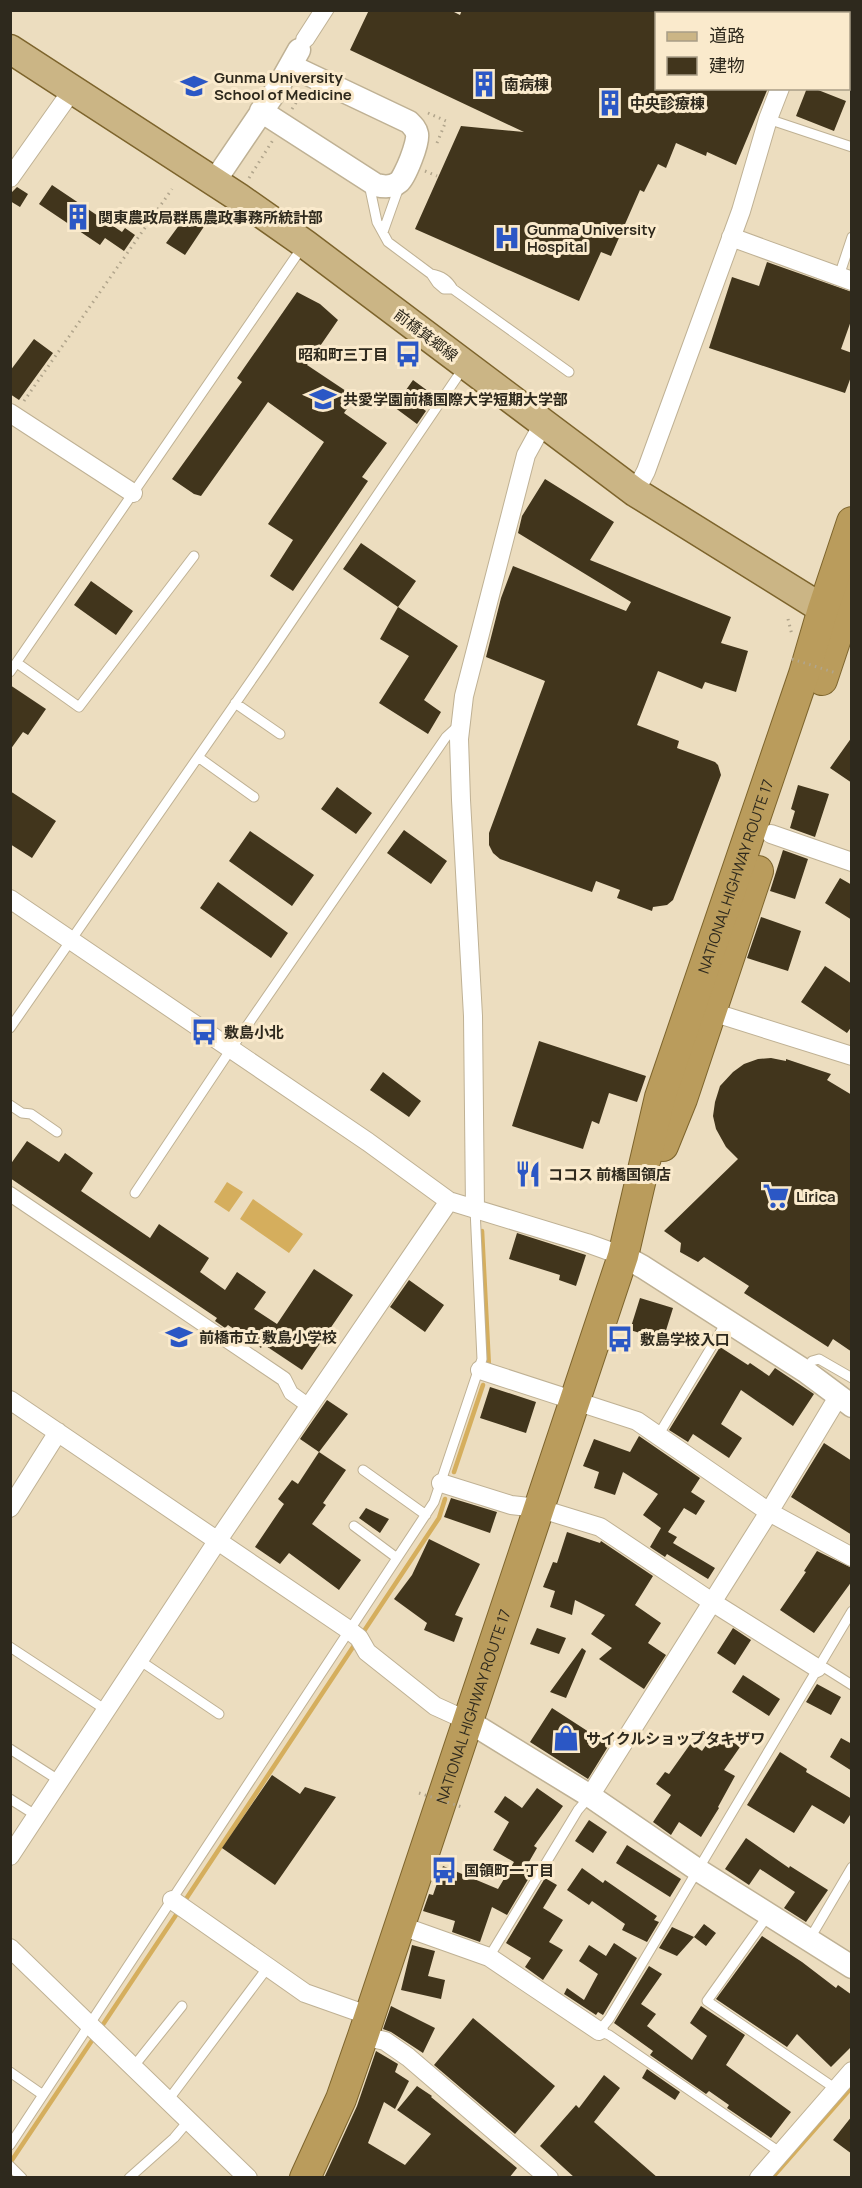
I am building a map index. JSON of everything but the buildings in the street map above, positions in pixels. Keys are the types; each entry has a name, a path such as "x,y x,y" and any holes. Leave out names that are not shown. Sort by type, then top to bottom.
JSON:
{"highway":[{"name":"NATIONAL HIGHWAY ROUTE 17","path":"305,2178 341,2099 367,2026 573,1400 626,1244 682,1099 771,834 842,609 852,522"},
{"name":"NATIONAL HIGHWAY ROUTE 17","path":"626,1244 660,1097 804,674 842,609"}],"main road":[{"name":"前橋箕郷線","path":"10,49 305,244 635,492 842,609"}],"street":[{"path":"214,182 295,58 409,122 417,135 416,144 400,182 391,187 383,187 366,179 261,111"},
{"path":"13,167 73,89"},
{"path":"635,492 646,471 731,237 779,90"},
{"path":"731,237 845,278"},
{"path":"12,414 133,493"},
{"path":"475,1209 473,1016 461,800 460,724 465,696 526,455 543,424"},
{"path":"771,834 852,862"},
{"path":"10,899 368,1142 449,1201 587,1243 626,1244 727,1321 806,1371 845,1402 769,1512 590,1796"},
{"path":"712,1012 852,1056"},
{"path":"10,1194 284,1379 291,1393 309,1406"},
{"path":"10,1857 218,1540 449,1201"},
{"path":"480,1370 631,1419 659,1434 769,1512 852,1557"},
{"path":"10,1400 349,1630 359,1638 367,1652 435,1706 468,1721 590,1796 698,1870 852,1967"},
{"path":"10,1508 58,1432"},
{"path":"441,1483 511,1505 538,1508 600,1527 712,1602 817,1668"},
{"path":"176,1903 305,1993 367,2026 408,2057 549,2178"},
{"path":"399,1925 489,1957 598,2031"},
{"path":"10,1948 190,2119 248,2178"},
{"path":"759,2178 852,2071"}],"lane":[{"path":"295,58 329,10"},
{"path":"295,58 301,38 317,11"},
{"path":"768,119 852,147"},
{"path":"366,179 371,188 377,222 388,242 431,274 441,276 449,282 453,289 569,372"},
{"path":"383,232 400,182"},
{"path":"845,278 852,237"},
{"path":"10,672 305,244"},
{"path":"10,1028 14,1014 71,939 198,757 466,365"},
{"path":"17,663 79,707 194,556"},
{"path":"235,703 280,734"},
{"path":"135,1193 231,1049 447,737 460,724"},
{"path":"198,757 254,797"},
{"path":"10,1105 22,1113 31,1114 57,1132"},
{"path":"10,2145 176,1903 349,1630 426,1515 441,1483 480,1370 482,1348 475,1209"},
{"path":"659,1434 727,1321"},
{"path":"806,1371 812,1361 819,1359 852,1378"},
{"path":"363,1470 426,1515"},
{"path":"354,1526 397,1558"},
{"path":"780,2153 609,2035 598,2031 609,2019 852,1611"},
{"path":"10,1647 106,1710"},
{"path":"139,1660 219,1714"},
{"path":"817,1668 825,1668 852,1685"},
{"path":"10,1749 60,1781"},
{"path":"489,1957 578,1810 590,1796"},
{"path":"10,1800 37,1816"},
{"path":"809,1940 852,1867"},
{"path":"769,1914 707,2001 836,2089"},
{"path":"169,2099 268,1967"},
{"path":"134,2066 182,2006"},
{"path":"10,2072 43,2096"},
{"path":"129,2178 174,2138 190,2119"},
{"path":"10,2166 22,2178"}],"path":[{"path":"12,414 172,189"},
{"path":"792,659 836,673"},
{"path":"419,1793 462,1807"}],"shaded area":[{"path":"227,1182 243,1192 229,1212 214,1202"},
{"path":"253,1199 303,1234 289,1253 240,1219"}],"waterway":[{"path":"482,1231 489,1367"},
{"path":"454,1472 483,1385"},
{"path":"362,1634 439,1518 445,1499"},
{"path":"184,1902 355,1644"},
{"path":"100,2029 180,1909"},
{"path":"10,2163 95,2036"},
{"path":"772,2178 852,2087"}],"place":[{"name":"南病棟","path":"484,84"},
{"name":"Gunma University School of Medicine","path":"194,86"},
{"name":"中央診療棟","path":"610,103"},
{"name":"関東農政局群馬農政事務所統計部","path":"78,217"},
{"name":"Gunma University Hospital","path":"507,238"},
{"name":"昭和町三丁目","path":"408,354"},
{"name":"共愛学園前橋国際大学短期大学部","path":"323,399"},
{"name":"敷島小北","path":"204,1032"},
{"name":"ココス 前橋国領店","path":"528,1174"},
{"name":"Lirica","path":"776,1196"},
{"name":"前橋市立 敷島小学校","path":"179,1337"},
{"name":"敷島学校入口","path":"620,1339"},
{"name":"サイクルショップタキザワ","path":"566,1738"},
{"name":"国領町一丁目","path":"444,1870"}]}
